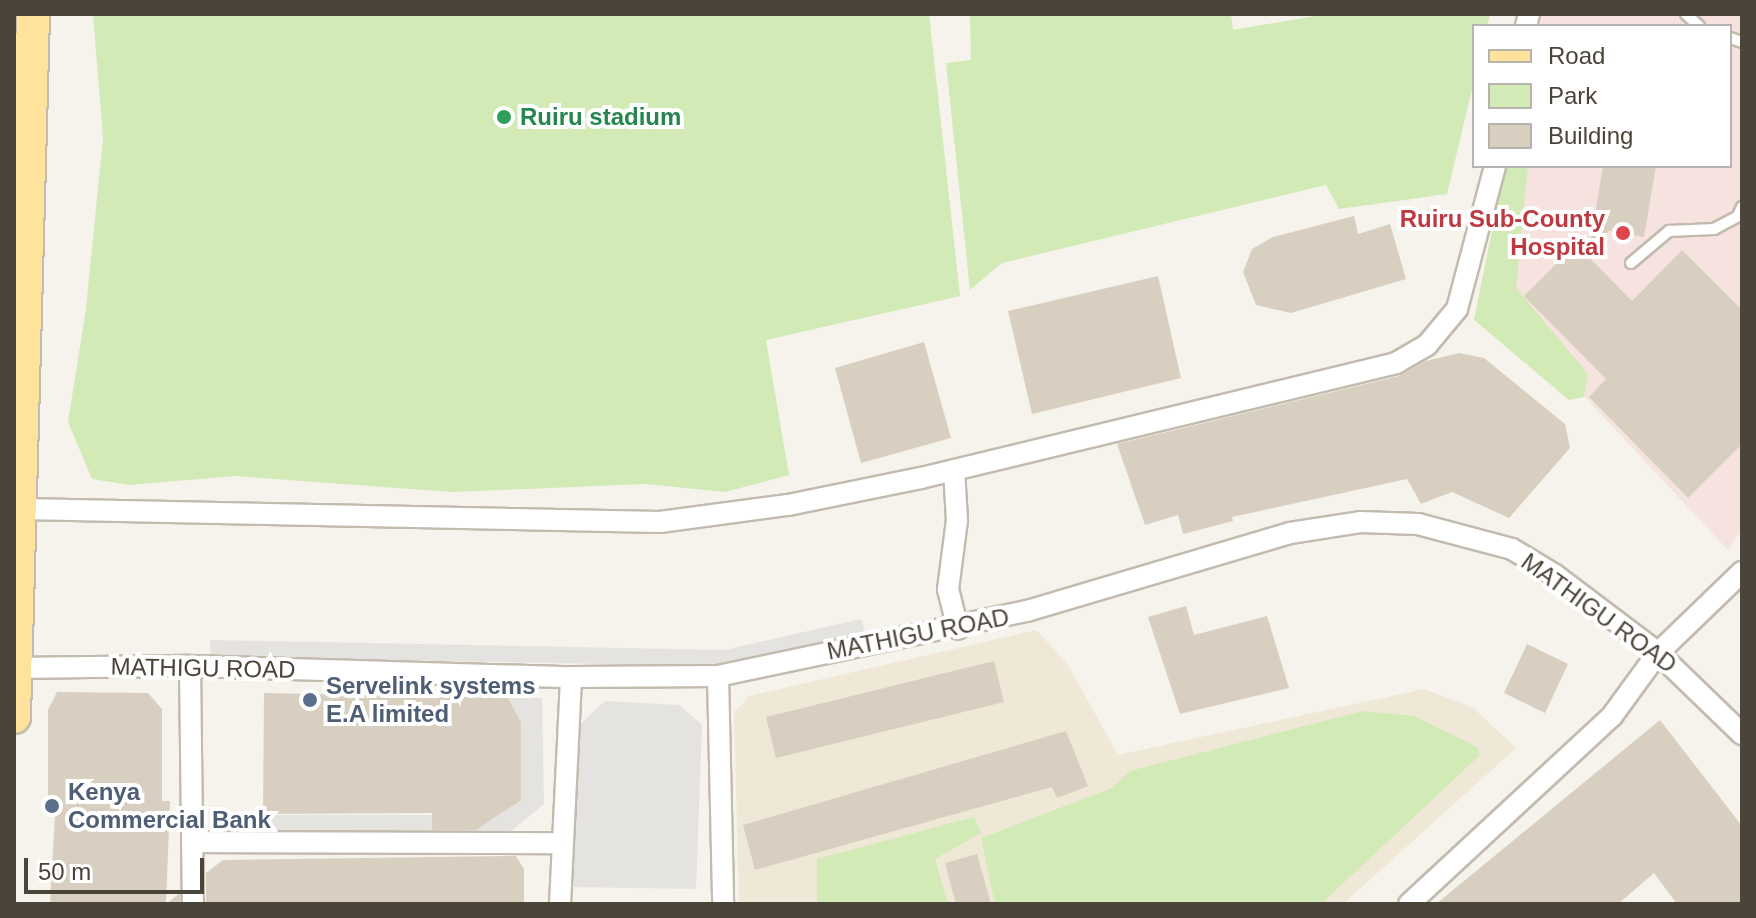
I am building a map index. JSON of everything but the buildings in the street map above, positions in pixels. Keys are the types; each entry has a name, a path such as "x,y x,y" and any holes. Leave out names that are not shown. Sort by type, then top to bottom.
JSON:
{"main road":[{"path":"14,717 23,509 20,368 27,31"}],"street":[{"path":"23,509 660,522 788,505 954,470 1396,363 1427,345 1457,309 1494,168"},
{"path":"954,470 957,520 948,589 958,629"},
{"name":"MATHIGU ROAD","path":"14,668 190,666 571,677 718,676 958,629 1152,578 1290,533 1360,522 1418,524 1512,549 1555,575 1658,653 1742,734"},
{"path":"1409,904 1612,716 1658,653 1742,572"},
{"path":"190,666 193,904"},
{"path":"718,676 718,791 723,904"},
{"path":"560,904 571,677"},
{"path":"192,842 563,843"}],"lane":[{"path":"1631,263 1669,231 1714,229 1732,219 1742,207"},
{"path":"1732,219 1742,227"}],"shaded area":[{"name":"Ruiru Sub-County Hospital","path":"1541,14 1742,14 1742,530 1728,550 1493,299 1515,168 1732,168 1732,24 1539,24"},
{"path":"861,619 865,632 717,666 211,657 210,640 725,650"},
{"path":"1036,630 1067,663 1118,755 1424,689 1472,707 1516,748 1343,904 739,904 734,713 749,696"},
{"path":"508,698 542,698 544,804 510,832 214,832 214,815 498,815 521,799 521,722"},
{"path":"605,701 679,705 702,725 696,889 573,887 579,725"}],"green space":[{"path":"93,14 929,14 960,296 766,340 789,475 725,492 645,484 452,492 235,476 129,485 92,479 68,422 86,309 103,138"},
{"path":"970,14 1231,14 1233,30 1327,14 1490,14 1488,24 1472,24 1472,89 1447,194 1339,209 1326,185 1002,263 970,290 946,63 971,60"},
{"path":"1505,168 1528,168 1516,288 1588,374 1584,397 1569,400 1474,320"},
{"path":"1363,711 1414,716 1477,747 1480,755 1321,904 995,904 981,838 1112,788 1130,771"},
{"path":"974,817 981,833 935,859 948,904 817,904 817,859"}],"place":[{"name":"Ruiru stadium","path":"504,117"},
{"name":"Ruiru Sub-County Hospital","path":"1623,233"},
{"name":"Servelink systems E.A limited","path":"310,700"},
{"name":"Kenya Commercial Bank","path":"52,806"}]}
